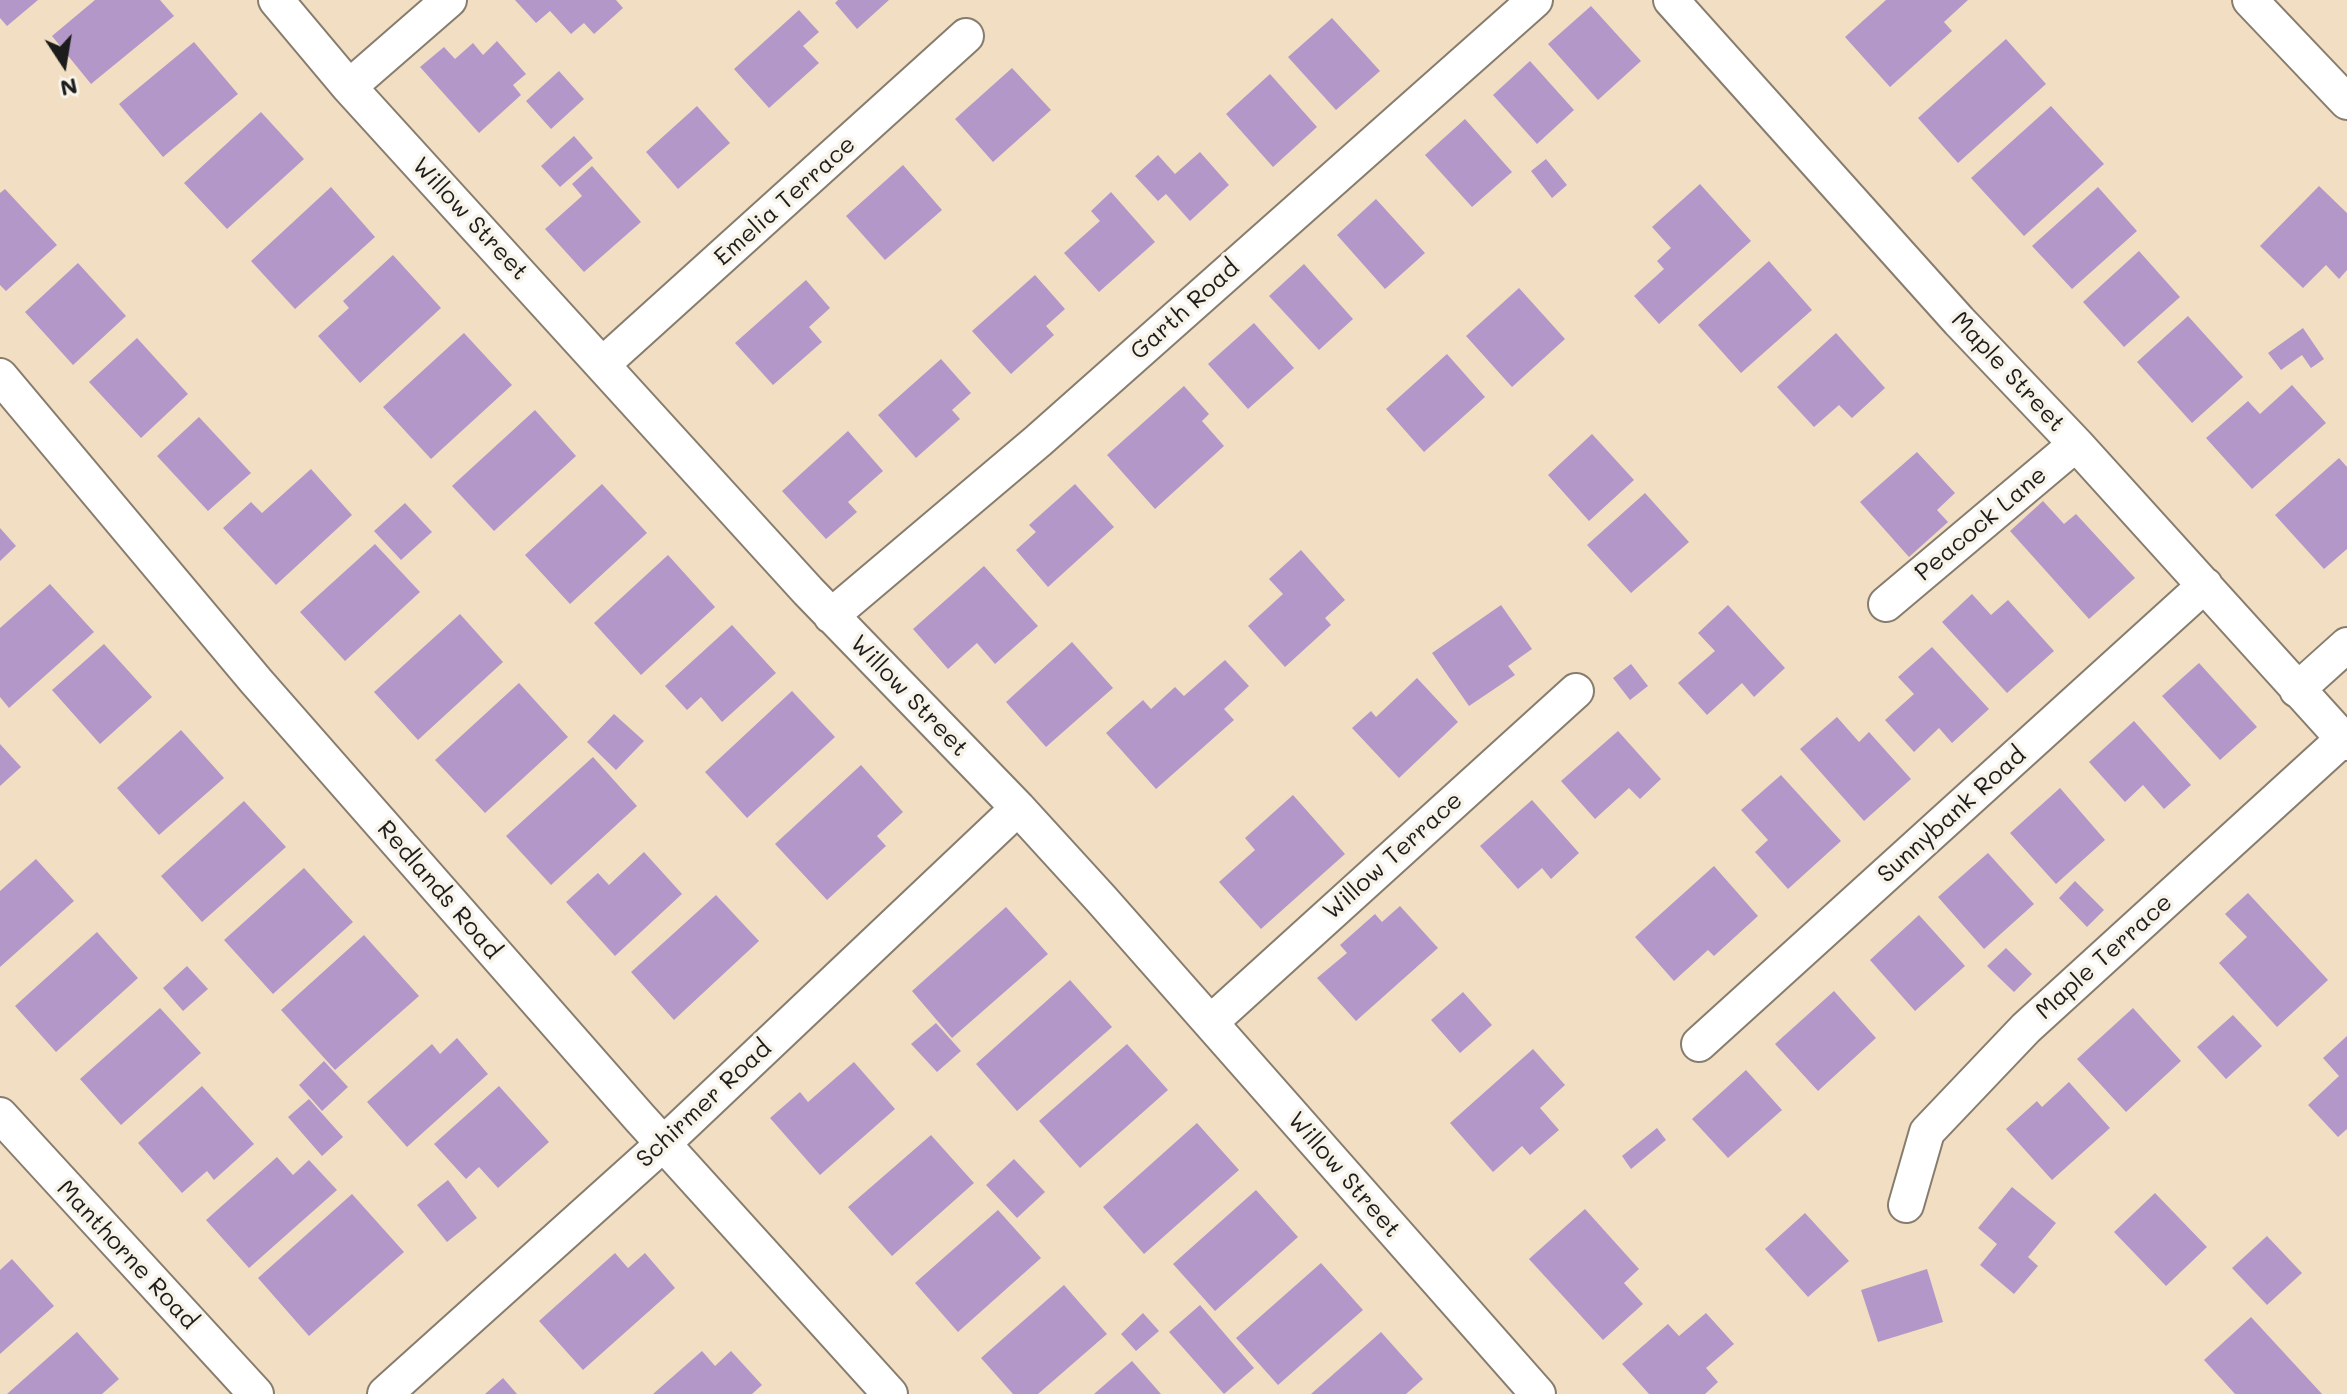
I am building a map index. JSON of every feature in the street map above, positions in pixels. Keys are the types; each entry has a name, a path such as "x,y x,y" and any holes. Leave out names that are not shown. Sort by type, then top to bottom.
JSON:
{"street":[{"name":"Willow Street","path":"276,0 349,87 831,616 1018,808 1538,1394"},
{"path":"349,87 449,0"},
{"name":"Garth Road","path":"831,616 1038,441 1535,0"},
{"name":"Maple Street","path":"1671,0 1959,321 2076,444 2345,741"},
{"path":"2250,0 2347,102"},
{"name":"Emelia Terrace","path":"603,364 966,36"},
{"name":"Redlands Road","path":"0,376 256,681 663,1144 890,1394"},
{"name":"Peacock Lane","path":"1886,604 2076,444"},
{"name":"Sunnybank Road","path":"1699,1044 2205,585"},
{"path":"2297,690 2347,645"},
{"name":"Willow Terrace","path":"1211,1022 1576,691"},
{"name":"Maple Terrace","path":"1906,1205 1927,1132 2026,1028 2345,741"},
{"name":"Schirmer Road","path":"385,1394 663,1144 1018,808"},
{"name":"Manthorne Road","path":"0,1115 256,1394"}],"building":[{"path":"0,0 38,0 7,26 0,18"},
{"path":"95,0 160,0 174,16 91,84 52,36"},
{"path":"515,0 616,0 623,8 594,34 584,23 571,34 550,11 536,23"},
{"path":"838,0 889,0 857,29 835,3"},
{"path":"1886,0 1968,0 1944,22 1952,31 1890,87 1845,37"},
{"path":"1591,6 1641,61 1598,100 1548,44"},
{"path":"799,10 819,32 803,46 819,63 769,108 734,69"},
{"path":"1332,18 1380,71 1336,110 1288,57"},
{"path":"2006,39 2046,84 1958,163 1918,118"},
{"path":"497,41 526,74 513,85 521,95 479,133 420,67 444,47 455,59 473,43 483,55"},
{"path":"194,42 238,94 163,157 119,104"},
{"path":"1530,61 1574,110 1537,144 1493,95"},
{"path":"1012,68 1051,110 993,162 955,119"},
{"path":"559,71 584,99 551,129 526,101"},
{"path":"1270,74 1317,127 1273,167 1226,114"},
{"path":"697,106 730,143 678,189 646,152"},
{"path":"2051,106 2104,164 2024,236 1971,178"},
{"path":"261,112 304,159 227,229 184,183"},
{"path":"1465,119 1512,172 1472,207 1425,155"},
{"path":"574,136 593,158 560,187 541,166"},
{"path":"1200,152 1229,185 1190,221 1166,194 1158,201 1135,176 1158,155 1175,174"},
{"path":"1546,159 1567,185 1552,198 1531,171"},
{"path":"903,165 942,210 885,260 846,216"},
{"path":"592,166 641,222 584,272 545,229 582,196 572,184"},
{"path":"1700,184 1751,241 1659,324 1634,296 1664,269 1657,261 1671,248 1652,227"},
{"path":"2319,186 2347,213 2347,270 2339,279 2326,265 2303,288 2260,246"},
{"path":"331,187 375,237 295,309 251,261"},
{"path":"2098,187 2137,231 2072,289 2032,246"},
{"path":"5,189 57,245 6,291 0,285 0,193"},
{"path":"1111,192 1155,242 1099,292 1064,253 1100,221 1091,211"},
{"path":"1376,199 1425,253 1385,289 1337,235"},
{"path":"2139,251 2180,297 2124,347 2083,302"},
{"path":"393,255 441,308 360,383 318,336 349,308 343,301"},
{"path":"1769,261 1812,310 1741,373 1698,325"},
{"path":"78,263 126,316 73,365 25,312"},
{"path":"1304,264 1353,319 1319,350 1269,296"},
{"path":"1035,275 1065,309 1046,326 1054,335 1011,374 972,331"},
{"path":"806,280 830,308 809,327 822,342 773,385 735,343"},
{"path":"1519,288 1565,339 1512,387 1466,336"},
{"path":"2188,316 2243,377 2192,423 2137,362"},
{"path":"1254,323 1294,368 1248,409 1208,364"},
{"path":"2303,328 2324,359 2311,368 2302,355 2281,370 2268,353"},
{"path":"464,333 512,385 431,459 383,407"},
{"path":"1836,333 1885,388 1852,418 1839,405 1814,427 1777,387"},
{"path":"137,338 188,394 141,438 89,382"},
{"path":"1447,354 1485,397 1424,452 1386,409"},
{"path":"941,359 971,393 952,410 960,419 916,458 878,415"},
{"path":"2292,385 2326,423 2252,489 2206,438 2248,401 2260,414"},
{"path":"1184,386 1209,414 1202,421 1224,446 1155,509 1107,455"},
{"path":"535,410 576,456 494,531 452,486"},
{"path":"199,417 251,473 208,511 157,456"},
{"path":"848,431 883,471 848,502 857,512 826,539 782,491"},
{"path":"1592,434 1634,480 1589,521 1548,475"},
{"path":"1917,452 1955,493 1937,510 1948,522 1909,557 1860,502"},
{"path":"2339,458 2347,467 2347,549 2324,569 2275,515"},
{"path":"311,469 352,515 276,585 223,528 251,502 262,513"},
{"path":"602,484 647,533 570,604 525,555"},
{"path":"1075,484 1114,527 1048,587 1016,550 1036,532 1029,525"},
{"path":"1645,493 1689,542 1631,593 1587,545"},
{"path":"2043,501 2064,524 2076,514 2135,578 2089,619 2010,531"},
{"path":"405,503 432,532 401,560 374,531"},
{"path":"0,528 16,546 0,561"},
{"path":"375,544 420,592 345,661 300,612"},
{"path":"1301,550 1345,600 1325,618 1331,625 1285,667 1248,626 1283,594 1269,579"},
{"path":"668,555 715,607 641,675 594,623"},
{"path":"984,566 1038,626 995,664 977,643 948,669 913,629"},
{"path":"50,584 94,632 9,708 0,697 0,628"},
{"path":"1972,594 1991,615 2008,600 2054,651 2007,693 1942,622"},
{"path":"1501,605 1532,649 1508,666 1515,675 1469,706 1432,653"},
{"path":"1728,605 1785,668 1754,697 1742,683 1707,715 1678,683 1715,651 1698,633"},
{"path":"460,614 503,662 418,740 374,692"},
{"path":"732,625 776,673 722,722 701,697 687,710 665,686"},
{"path":"1072,642 1113,688 1046,747 1006,702"},
{"path":"104,644 152,697 100,744 52,690"},
{"path":"1932,647 1989,709 1952,743 1939,728 1914,752 1885,720 1914,694 1898,677"},
{"path":"1225,660 1249,686 1224,709 1234,720 1156,789 1106,733 1143,700 1151,709 1175,687 1184,696"},
{"path":"2199,663 2257,727 2220,760 2162,696"},
{"path":"1631,664 1648,686 1630,700 1613,678"},
{"path":"1417,678 1458,722 1399,778 1352,728 1371,711 1376,717"},
{"path":"519,683 568,737 485,813 435,760"},
{"path":"792,691 835,737 747,818 705,772"},
{"path":"614,714 644,741 616,770 587,742"},
{"path":"1837,717 1859,742 1869,732 1911,779 1864,821 1800,749"},
{"path":"2134,721 2191,785 2164,809 2143,785 2125,802 2089,762"},
{"path":"181,730 224,778 159,835 117,788"},
{"path":"1618,731 1661,779 1640,799 1629,788 1595,819 1561,781"},
{"path":"0,744 21,767 0,786"},
{"path":"593,757 637,806 551,885 506,836"},
{"path":"861,765 903,812 877,836 886,846 827,900 775,844"},
{"path":"1781,775 1841,841 1788,889 1755,852 1768,840 1741,810"},
{"path":"2060,788 2105,840 2056,884 2010,833"},
{"path":"1293,795 1345,854 1261,929 1219,882 1255,850 1245,838"},
{"path":"1532,800 1579,853 1551,879 1542,868 1518,889 1480,846"},
{"path":"244,801 286,847 202,922 161,876"},
{"path":"644,852 682,894 615,956 566,902 598,873 609,885"},
{"path":"1988,853 2034,904 1984,949 1938,897"},
{"path":"36,859 74,901 0,967 0,891"},
{"path":"1714,866 1758,916 1714,956 1708,950 1674,981 1635,937"},
{"path":"304,868 353,922 273,994 224,940"},
{"path":"2075,881 2104,910 2087,927 2059,898"},
{"path":"2248,893 2328,980 2277,1027 2219,963 2247,937 2225,914"},
{"path":"716,895 759,941 674,1020 631,972"},
{"path":"1400,906 1438,948 1356,1021 1317,978 1347,953 1340,945 1375,914 1382,922"},
{"path":"1006,907 1048,954 952,1038 912,991"},
{"path":"1919,915 1965,966 1915,1011 1870,960"},
{"path":"97,932 138,978 56,1052 15,1006"},
{"path":"364,935 419,996 335,1070 281,1010"},
{"path":"2006,948 2032,974 2014,992 1987,966"},
{"path":"187,966 208,989 183,1011 163,988"},
{"path":"1070,980 1112,1027 1017,1111 976,1064"},
{"path":"1834,991 1876,1038 1818,1091 1775,1044"},
{"path":"1463,992 1492,1025 1460,1053 1431,1020"},
{"path":"160,1008 201,1053 121,1125 80,1079"},
{"path":"2133,1008 2181,1061 2126,1112 2077,1059"},
{"path":"2233,1015 2262,1046 2226,1079 2197,1047"},
{"path":"936,1023 961,1051 937,1072 911,1044"},
{"path":"2347,1036 2347,1129 2338,1137 2308,1105 2339,1076 2323,1058"},
{"path":"457,1038 488,1074 407,1147 367,1102 432,1044 440,1054"},
{"path":"1127,1044 1168,1090 1080,1168 1039,1121"},
{"path":"1533,1049 1565,1085 1540,1108 1559,1130 1530,1155 1522,1146 1493,1172 1450,1123"},
{"path":"324,1061 348,1087 322,1111 299,1085"},
{"path":"854,1062 895,1109 820,1175 770,1118 800,1092 808,1102"},
{"path":"1746,1070 1782,1110 1728,1158 1692,1119"},
{"path":"2069,1082 2110,1128 2052,1180 2006,1129 2037,1101 2042,1107"},
{"path":"202,1086 254,1144 214,1180 207,1171 182,1193 138,1143"},
{"path":"499,1086 549,1142 498,1188 479,1167 466,1179 434,1144"},
{"path":"309,1099 343,1137 322,1156 288,1117"},
{"path":"1197,1123 1239,1170 1144,1254 1103,1207"},
{"path":"1657,1128 1666,1140 1631,1169 1622,1156"},
{"path":"931,1135 974,1183 892,1256 848,1207"},
{"path":"277,1157 293,1175 309,1160 337,1190 249,1268 206,1220"},
{"path":"1014,1159 1045,1192 1017,1218 986,1185"},
{"path":"448,1180 477,1218 447,1242 417,1205"},
{"path":"2012,1187 2056,1223 2028,1257 2038,1266 2014,1294 1980,1265 1997,1244 1978,1228"},
{"path":"1256,1190 1298,1237 1215,1311 1173,1264"},
{"path":"2155,1193 2207,1247 2166,1286 2114,1232"},
{"path":"352,1194 404,1252 309,1336 258,1278"},
{"path":"1585,1209 1639,1269 1624,1283 1643,1304 1603,1340 1529,1259"},
{"path":"998,1210 1041,1258 958,1332 915,1283"},
{"path":"1805,1213 1849,1261 1808,1297 1765,1249"},
{"path":"2267,1236 2302,1273 2267,1305 2232,1268"},
{"path":"615,1253 628,1268 645,1253 675,1288 583,1370 539,1321"},
{"path":"12,1259 54,1306 0,1354 0,1270"},
{"path":"1321,1263 1363,1310 1278,1385 1236,1338"},
{"path":"1927,1269 1943,1322 1878,1342 1861,1290"},
{"path":"1064,1285 1107,1334 1038,1394 1013,1394 981,1358"},
{"path":"1200,1305 1254,1368 1224,1394 1169,1332"},
{"path":"1143,1313 1159,1331 1136,1351 1121,1334"},
{"path":"1706,1313 1734,1344 1706,1368 1718,1382 1705,1394 1649,1394 1622,1364 1668,1324 1679,1336"},
{"path":"2251,1317 2322,1394 2235,1394 2204,1360"},
{"path":"77,1332 119,1379 102,1394 7,1394"},
{"path":"1381,1332 1423,1379 1406,1394 1311,1394"},
{"path":"702,1351 715,1366 731,1351 762,1385 752,1394 653,1394"},
{"path":"1132,1361 1161,1394 1094,1394"},
{"path":"503,1378 517,1394 485,1394"}]}
